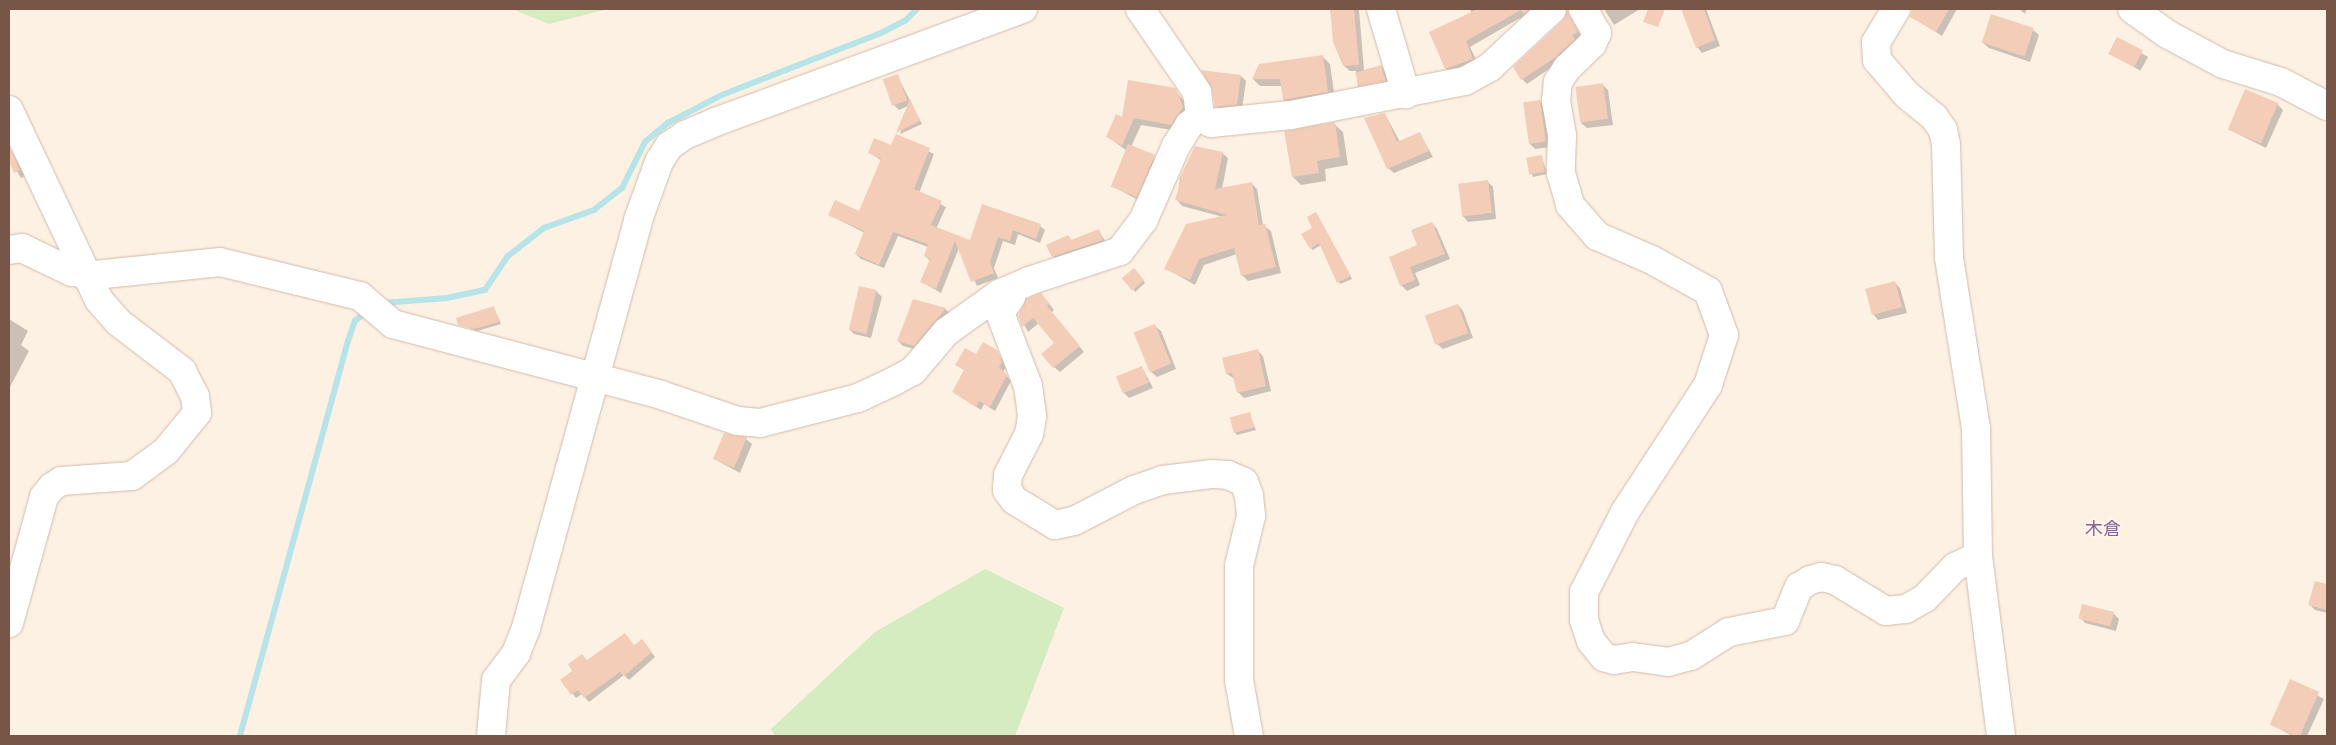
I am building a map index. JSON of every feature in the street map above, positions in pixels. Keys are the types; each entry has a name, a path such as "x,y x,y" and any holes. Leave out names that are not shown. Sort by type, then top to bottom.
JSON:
{"street":[{"path":"491,736 496,680 516,653 526,628 593,377 647,193 669,146 685,135 718,121 1022,9"},
{"path":"1140,9 1197,92 1200,117"},
{"path":"1381,9 1406,94"},
{"path":"1200,117 1211,123 1263,118 1406,94 1466,81 1490,68 1552,9"},
{"path":"1583,9 1597,33 1592,44 1567,68 1558,82 1556,101 1562,136 1561,173 1570,205 1597,236 1652,260 1708,291 1724,335 1708,385 1625,512 1584,592 1584,620 1590,641 1604,657 1614,660 1633,657 1668,662 1691,656 1729,632 1785,621 1799,587 1810,580 1821,577 1835,580 1886,611 1906,610 1925,598 1954,567 1978,556"},
{"path":"1896,9 1876,42 1877,60 1907,95 1934,117 1943,130 1946,144 1949,258 1976,428 1978,556 2001,736"},
{"path":"2132,9 2167,34 2223,64 2281,82 2327,106"},
{"path":"9,110 80,256 83,272 99,300 118,322 182,371 195,396 197,413 166,451 132,476 61,481 52,486 42,504 9,623"},
{"path":"9,250 22,248 72,272 220,262 360,296 393,324 593,377 738,421 760,423 858,398 894,382 913,371 946,332 975,310 1009,290 1120,251 1143,221 1176,146 1189,125 1200,117"},
{"path":"1009,290 1012,297 1000,313 1028,386 1032,416 1029,434 1008,475 1007,490 1014,500 1055,525 1074,521 1134,490 1163,480 1211,474 1228,474 1244,482 1249,496 1251,516 1239,566 1239,680 1249,736"}],"green space":[{"path":"512,9 608,9 549,24"},
{"path":"985,569 1064,608 1015,736 775,736 771,729 875,632"}],"building":[{"path":"1330,9 1354,9 1359,65 1343,66 1333,42"},
{"path":"1478,9 1529,9 1524,14 1521,10 1466,41 1473,59 1445,69 1429,32"},
{"path":"1567,9 1578,32 1572,35 1575,39 1556,57 1521,80 1513,67 1563,20"},
{"path":"1648,9 1665,9 1658,27 1643,22"},
{"path":"1681,9 1704,9 1715,40 1696,48"},
{"path":"1912,9 1949,9 1936,32 1910,17"},
{"path":"1991,14 2034,28 2025,56 1982,43"},
{"path":"2117,37 2143,50 2134,67 2108,54"},
{"path":"1323,55 1328,92 1283,100 1280,79 1252,79 1259,64"},
{"path":"1381,65 1386,81 1360,89 1355,73"},
{"path":"1201,70 1241,75 1237,105 1215,107 1212,90"},
{"path":"898,74 907,100 892,106 883,79"},
{"path":"1128,80 1176,88 1183,107 1171,125 1134,118 1122,146 1106,137 1116,114 1122,117"},
{"path":"1603,83 1608,119 1580,123 1575,87"},
{"path":"2245,89 2278,103 2261,144 2228,130"},
{"path":"910,99 920,121 896,133"},
{"path":"1540,100 1546,142 1529,144 1523,102"},
{"path":"1385,113 1397,142 1420,132 1429,151 1387,169 1364,118"},
{"path":"1335,122 1340,157 1317,161 1319,173 1292,177 1284,131"},
{"path":"896,134 930,148 914,189 942,201 931,225 970,240 982,204 1041,224 1036,239 1013,230 1010,241 998,237 990,262 994,273 971,282 955,241 936,289 920,282 930,259 924,256 928,244 893,232 879,265 855,254 864,231 828,215 835,200 859,211 881,159 868,153 874,138 891,145"},
{"path":"1128,144 1155,155 1138,198 1111,187"},
{"path":"9,146 20,170 14,173 9,161"},
{"path":"1195,146 1223,152 1215,189 1252,182 1259,225 1265,224 1276,267 1241,276 1234,248 1199,259 1190,280 1164,269 1186,224 1227,215 1175,200 1181,179 1179,179"},
{"path":"1542,155 1545,172 1529,175 1526,158"},
{"path":"1488,180 1492,213 1462,216 1458,184"},
{"path":"1316,212 1351,276 1337,283 1319,243 1310,249 1301,234 1312,228 1307,217"},
{"path":"1432,222 1445,254 1410,267 1415,280 1400,286 1389,257 1417,245 1411,230"},
{"path":"1099,229 1103,240 1052,257 1046,245 1068,235 1071,240"},
{"path":"1134,268 1144,280 1132,291 1122,278"},
{"path":"1895,281 1902,307 1872,315 1865,289"},
{"path":"859,286 877,290 866,334 849,330"},
{"path":"1041,293 1050,304 1047,306 1080,346 1053,368 1041,354 1054,343 1033,318 1022,327 1018,315 1026,299"},
{"path":"913,299 946,308 914,346 897,341"},
{"path":"1458,304 1468,333 1435,345 1425,315"},
{"path":"494,306 499,322 474,329 458,325 456,318"},
{"path":"1155,324 1171,364 1150,372 1134,333"},
{"path":"983,342 997,350 1002,362 999,367 1007,375 990,407 979,401 976,407 952,392 964,370 955,365 965,348 976,354"},
{"path":"1258,349 1266,386 1237,393 1232,373 1226,374 1222,358"},
{"path":"1142,366 1149,383 1123,393 1116,376"},
{"path":"1250,412 1254,427 1234,433 1230,417"},
{"path":"724,433 747,437 734,468 713,459"},
{"path":"2315,581 2327,584 2327,610 2308,605"},
{"path":"2082,604 2114,612 2110,627 2078,619"},
{"path":"625,633 634,645 642,639 652,652 624,676 620,672 584,698 578,690 571,695 560,680 572,671 568,664 582,654 587,660"},
{"path":"2290,679 2319,692 2300,736 2295,736 2270,725"}],"waterway":[{"path":"383,303 447,298 485,290 507,257 544,228 594,210 622,188 645,142 668,123 722,95 881,33 905,21 917,9"},
{"path":"240,736 348,341 355,321 366,312"}],"district":[{"name":"木倉","path":"2103,529"}]}
